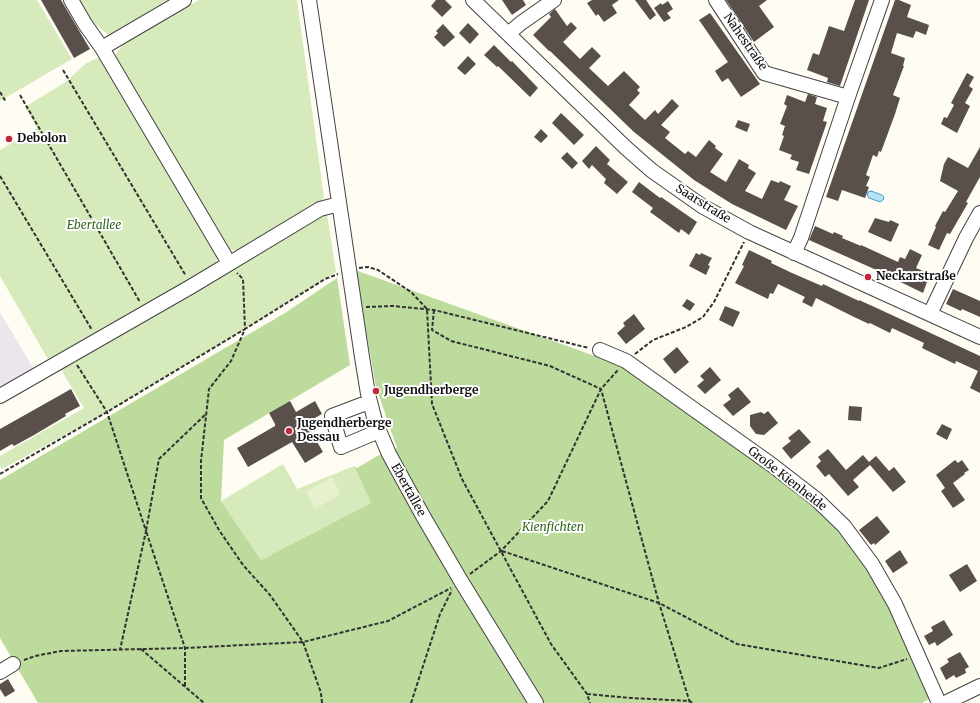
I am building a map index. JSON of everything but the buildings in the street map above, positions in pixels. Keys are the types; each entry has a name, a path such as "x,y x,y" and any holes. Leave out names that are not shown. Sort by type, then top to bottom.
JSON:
{"street":[{"path":"70,0 102,48 229,263"},
{"path":"102,48 184,0"},
{"name":"Ebertallee","path":"309,0 339,204 345,275 354,308 370,403 379,431 401,477 461,581 536,703"},
{"name":"Saarstraße","path":"473,0 625,147 651,170 702,206 750,232 794,253 980,337"},
{"path":"508,34 554,0"},
{"name":"Nahestraße","path":"716,0 764,72 848,97"},
{"path":"794,253 801,238 882,0"},
{"path":"0,396 192,286 320,209 339,204"},
{"path":"930,314 966,238 980,213"},
{"name":"Große Kienheide","path":"600,350 626,360 772,465 816,499 844,526 872,564 895,604 939,703"},
{"path":"370,403 332,416 341,447 379,431"},
{"path":"0,672 13,664"},
{"path":"945,703 980,686"}],"path":[{"path":"63,70 192,286"},
{"path":"0,92 6,102"},
{"path":"20,94 146,312"},
{"path":"0,176 98,339"},
{"path":"461,581 501,551 548,501 601,389 626,360 653,340 686,327 703,317 714,302 750,232"},
{"path":"229,263 243,279 245,329 231,361 209,390 201,461 202,498 219,530 243,565 270,595 304,642 321,693 322,703"},
{"path":"0,474 107,412 325,279 339,273 345,275 368,267 378,270 411,292 426,308 432,404 462,479 550,644 587,694 590,703"},
{"path":"354,308 393,306 426,308 600,350"},
{"path":"434,310 432,330 451,341 550,366 601,389"},
{"path":"75,352 77,367 107,412 185,648 185,686"},
{"path":"587,694 691,702 659,603 601,389"},
{"path":"120,650 146,530 159,459 206,413"},
{"path":"501,551 659,603 737,644 879,668 918,656"},
{"path":"13,664 35,656 61,651 185,648 304,642 388,621 454,586 440,614 411,703"},
{"path":"140,649 204,703"}],"shaded area":[{"path":"0,312 33,368 0,387"}],"green space":[{"path":"0,0 37,0 72,59 0,101"},
{"path":"75,0 175,0 111,37 85,16"},
{"path":"199,0 297,0 324,198 317,205 239,250 230,250 223,245 114,59 126,41"},
{"name":"Ebertallee","path":"97,58 106,63 217,251 217,260 213,268 49,361 0,276 0,150 37,128 25,107 67,81 85,64"},
{"path":"321,214 327,214 336,272 107,412 2,469 0,466 0,456 84,408 60,368"},
{"name":"Kienfichten","path":"355,270 634,370 767,465 842,527 890,605 931,698 922,703 38,703 0,638 0,480 285,313 337,278 350,365 224,440 221,501 261,560 371,503 354,466 357,468 377,456 397,448 376,387"},
{"path":"283,464 297,489 354,466 371,503 261,560 221,501"},
{"path":"332,477 341,494 315,509 306,492"}],"water":[{"path":"871,191 882,195 884,197 883,200 880,202 869,198 867,195 868,192"}],"place":[{"name":"Debolon","path":"9,139"},
{"name":"Neckarstraße","path":"868,277"},
{"name":"Jugendherberge","path":"376,391"},
{"name":"Jugendherberge Dessau","path":"289,431"}]}
